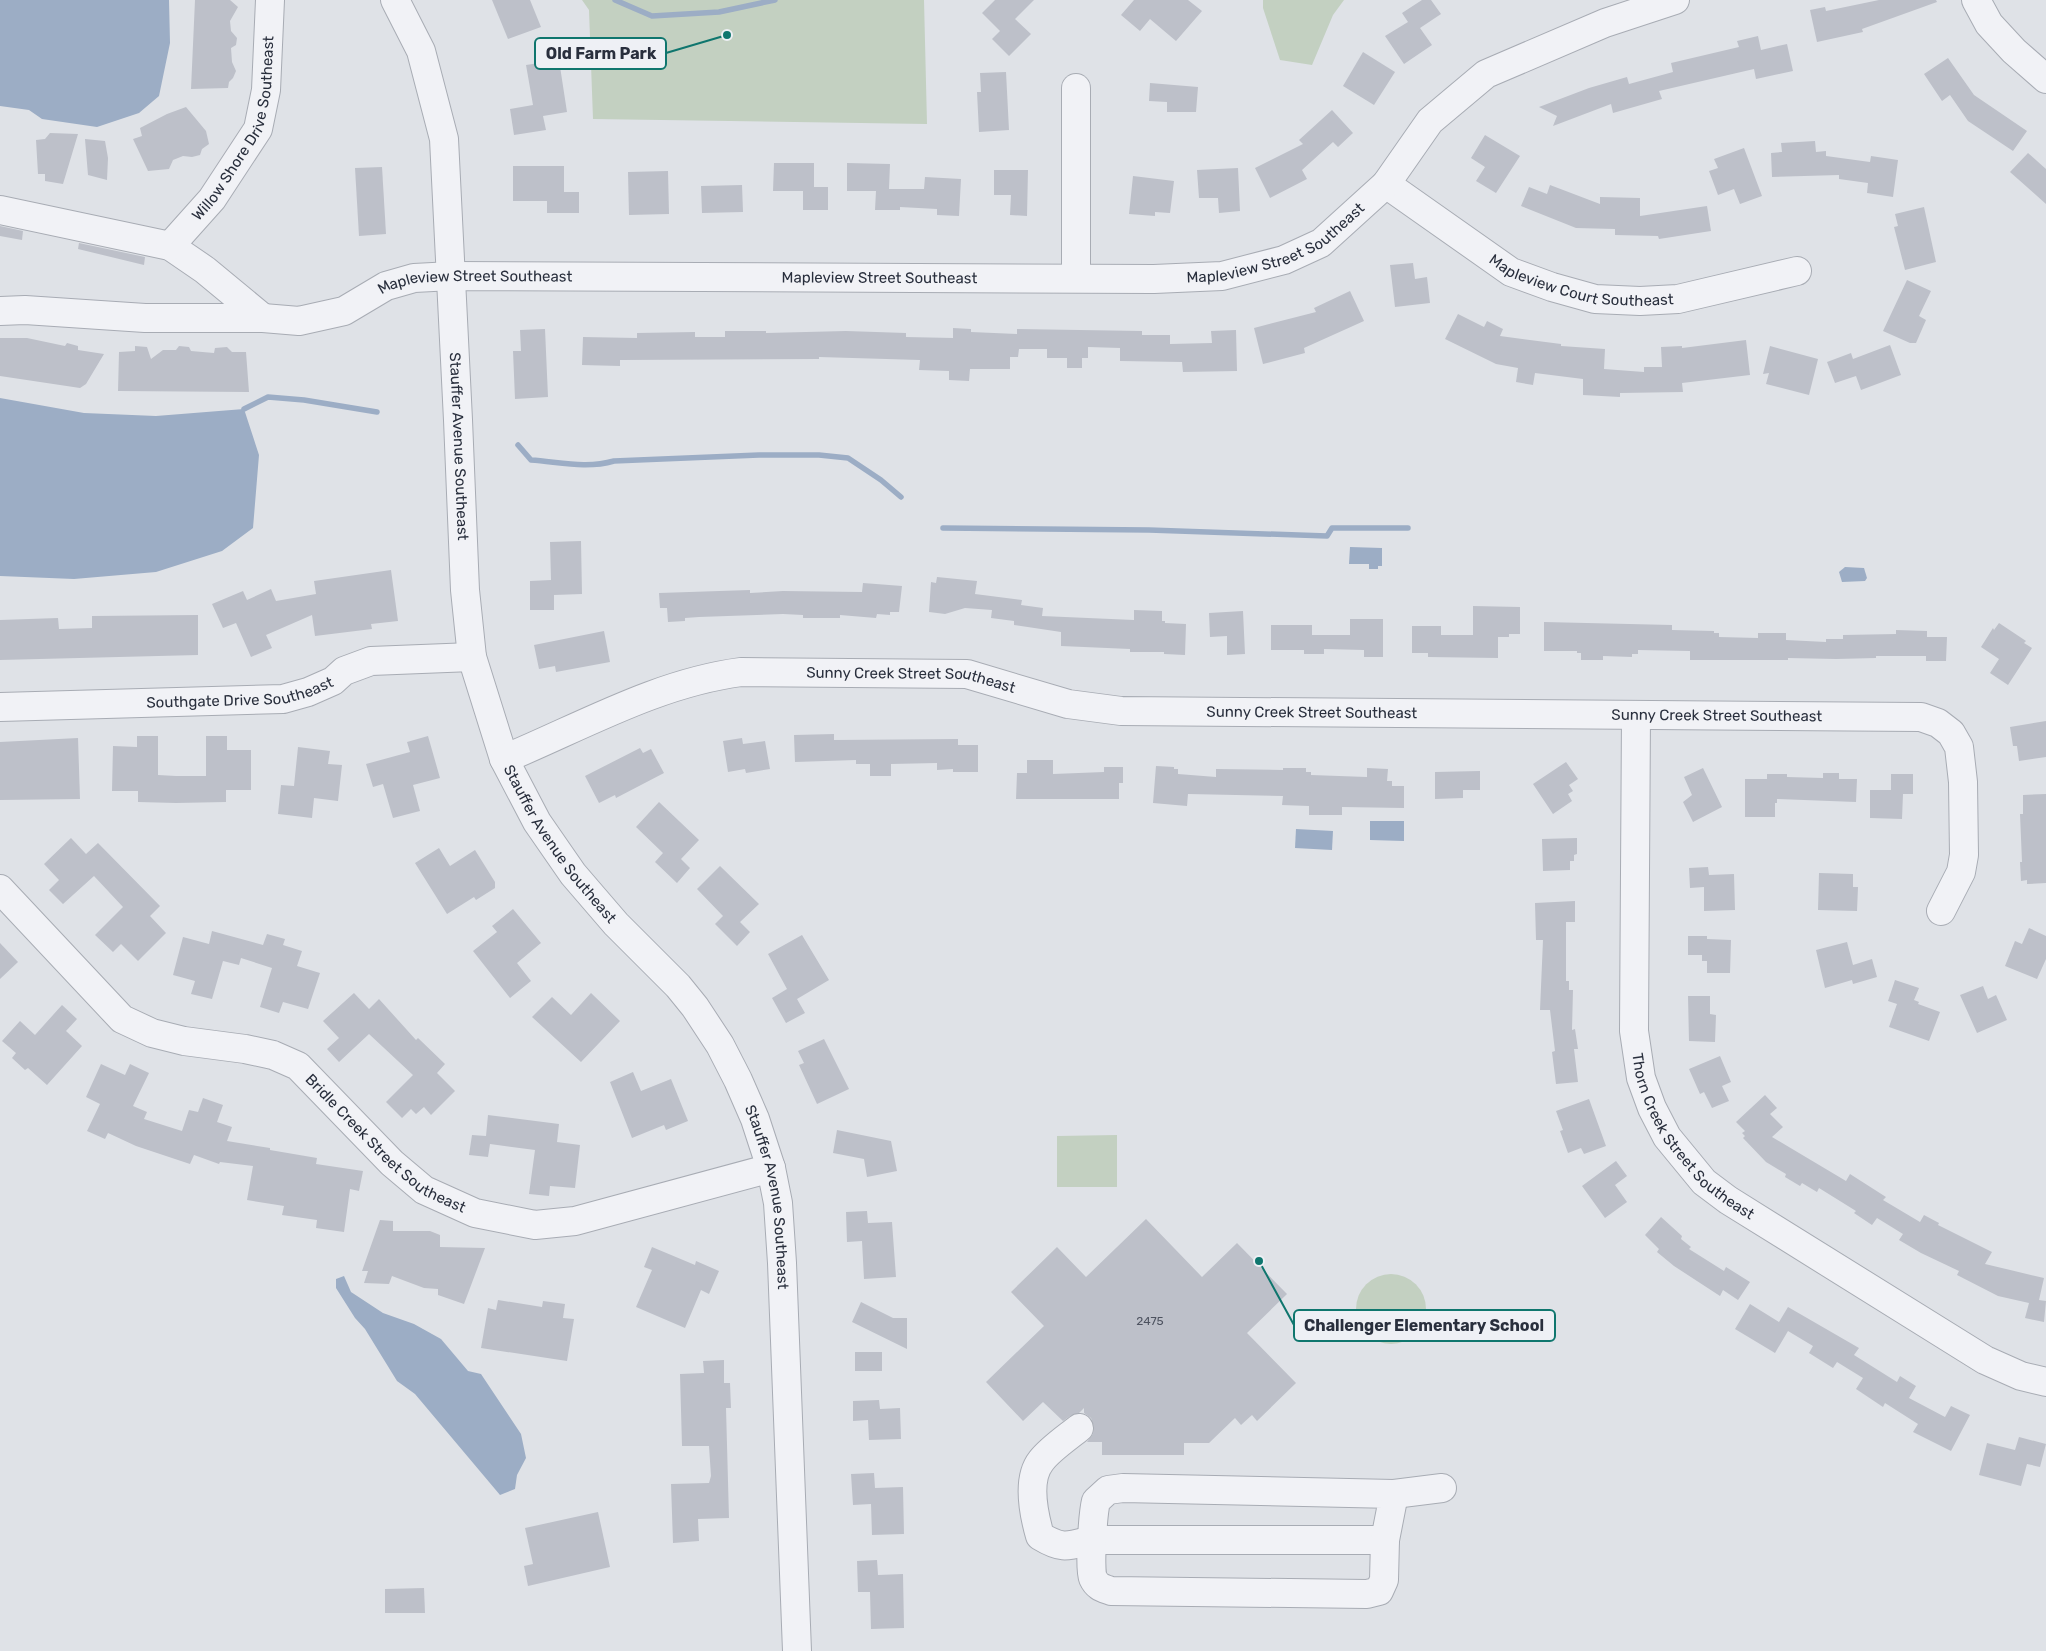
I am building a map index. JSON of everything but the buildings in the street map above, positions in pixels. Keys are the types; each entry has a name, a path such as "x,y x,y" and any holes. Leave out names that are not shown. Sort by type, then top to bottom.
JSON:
{"street":[{"name":"Willow Shore Drive Southeast","path":"170,246 212,200 258,129 266,90 270,0"},
{"name":"Stauffer Avenue Southeast","path":"396,0 421,51 444,139 452,276 465,590 472,657 504,759 537,822 573,874 616,924 661,968 695,1007 720,1045 738,1080 755,1120 771,1168 778,1203 782,1263 797,1651"},
{"name":"Mapleview Street Southeast","path":"0,310 145,318 263,318 299,321 344,311 386,286 396,283 414,278 452,276 1154,278 1222,276 1284,260 1321,244 1386,184 1430,121 1486,74 1606,23 1675,0"},
{"path":"1976,0 1989,24 2014,52 2046,79"},
{"path":"1076,88 1076,278"},
{"name":"Mapleview Court Southeast","path":"1386,184 1511,272 1552,288 1595,299 1640,302 1678,299 1797,271"},
{"path":"0,210 170,246 205,270 263,318"},
{"name":"Southgate Drive Southeast","path":"0,707 283,698 308,692 333,681 344,671 371,661 472,657"},
{"name":"Sunny Creek Street Southeast","path":"504,759 668,688 711,676 741,672 968,674 1068,704 1121,711 1920,717 1928,718 1952,733 1959,747 1963,782 1964,839 1961,872 1941,911"},
{"name":"Thorn Creek Street Southeast","path":"1636,715 1633,1002 1635,1046 1641,1078 1652,1108 1667,1137 1704,1182 1728,1200 1985,1360 2021,1376 2046,1382"},
{"name":"Bridle Creek Street Southeast","path":"0,889 122,1019 152,1033 184,1041 264,1053 298,1066 392,1164 424,1190 475,1213 535,1225 575,1221 771,1168"},
{"path":"1079,1428 1040,1461 1033,1480 1035,1517 1040,1536 1056,1546 1071,1546 1092,1540 1385,1540"},
{"path":"1394,1494 1385,1540 1384,1580 1379,1592 1367,1594 1111,1592 1098,1587 1092,1576 1092,1520 1096,1501 1108,1490 1133,1488 1394,1494 1442,1488"}],"green space":[{"path":"582,0 924,0 927,124 593,119 589,10"},
{"path":"1263,0 1344,0 1333,15 1312,65 1280,60 1263,8"},
{"path":"1117,1135 1117,1187 1057,1187 1057,1136"},
{"path":"1391,1274 1404,1277 1416,1284 1423,1296 1426,1309 1423,1322 1416,1334 1404,1341 1391,1344 1378,1341 1366,1334 1359,1322 1356,1309 1359,1296 1366,1284 1378,1277"}],"water":[{"path":"0,0 169,0 170,43 159,96 139,113 97,127 42,119 29,110 0,106"},
{"path":"0,398 84,413 156,416 244,409 259,455 253,528 222,551 156,572 74,579 0,576"},
{"path":"1350,547 1382,548 1382,566 1378,566 1378,569 1369,569 1369,564 1349,564"},
{"path":"1845,567 1864,568 1867,578 1865,581 1842,582 1839,572"},
{"path":"1370,821 1404,821 1404,841 1370,840"},
{"path":"1296,829 1333,831 1332,850 1295,848"},
{"path":"344,1276 351,1292 383,1313 414,1324 441,1339 468,1371 481,1374 521,1434 526,1458 517,1475 515,1489 500,1495 415,1394 397,1381 365,1329 355,1318 336,1288 336,1279"}],"waterway":[{"path":"615,0 652,16 719,12 775,0"},
{"path":"244,409 268,397 304,400 377,412"},
{"path":"518,445 531,460 583,465 614,461 759,455 819,455 848,458 881,480 901,497"},
{"path":"943,528 1149,530 1327,536 1332,528 1408,528"}],"place":[{"name":"Old Farm Park","path":"727,35"},
{"name":"Challenger Elementary School","path":"1259,1261"}]}
